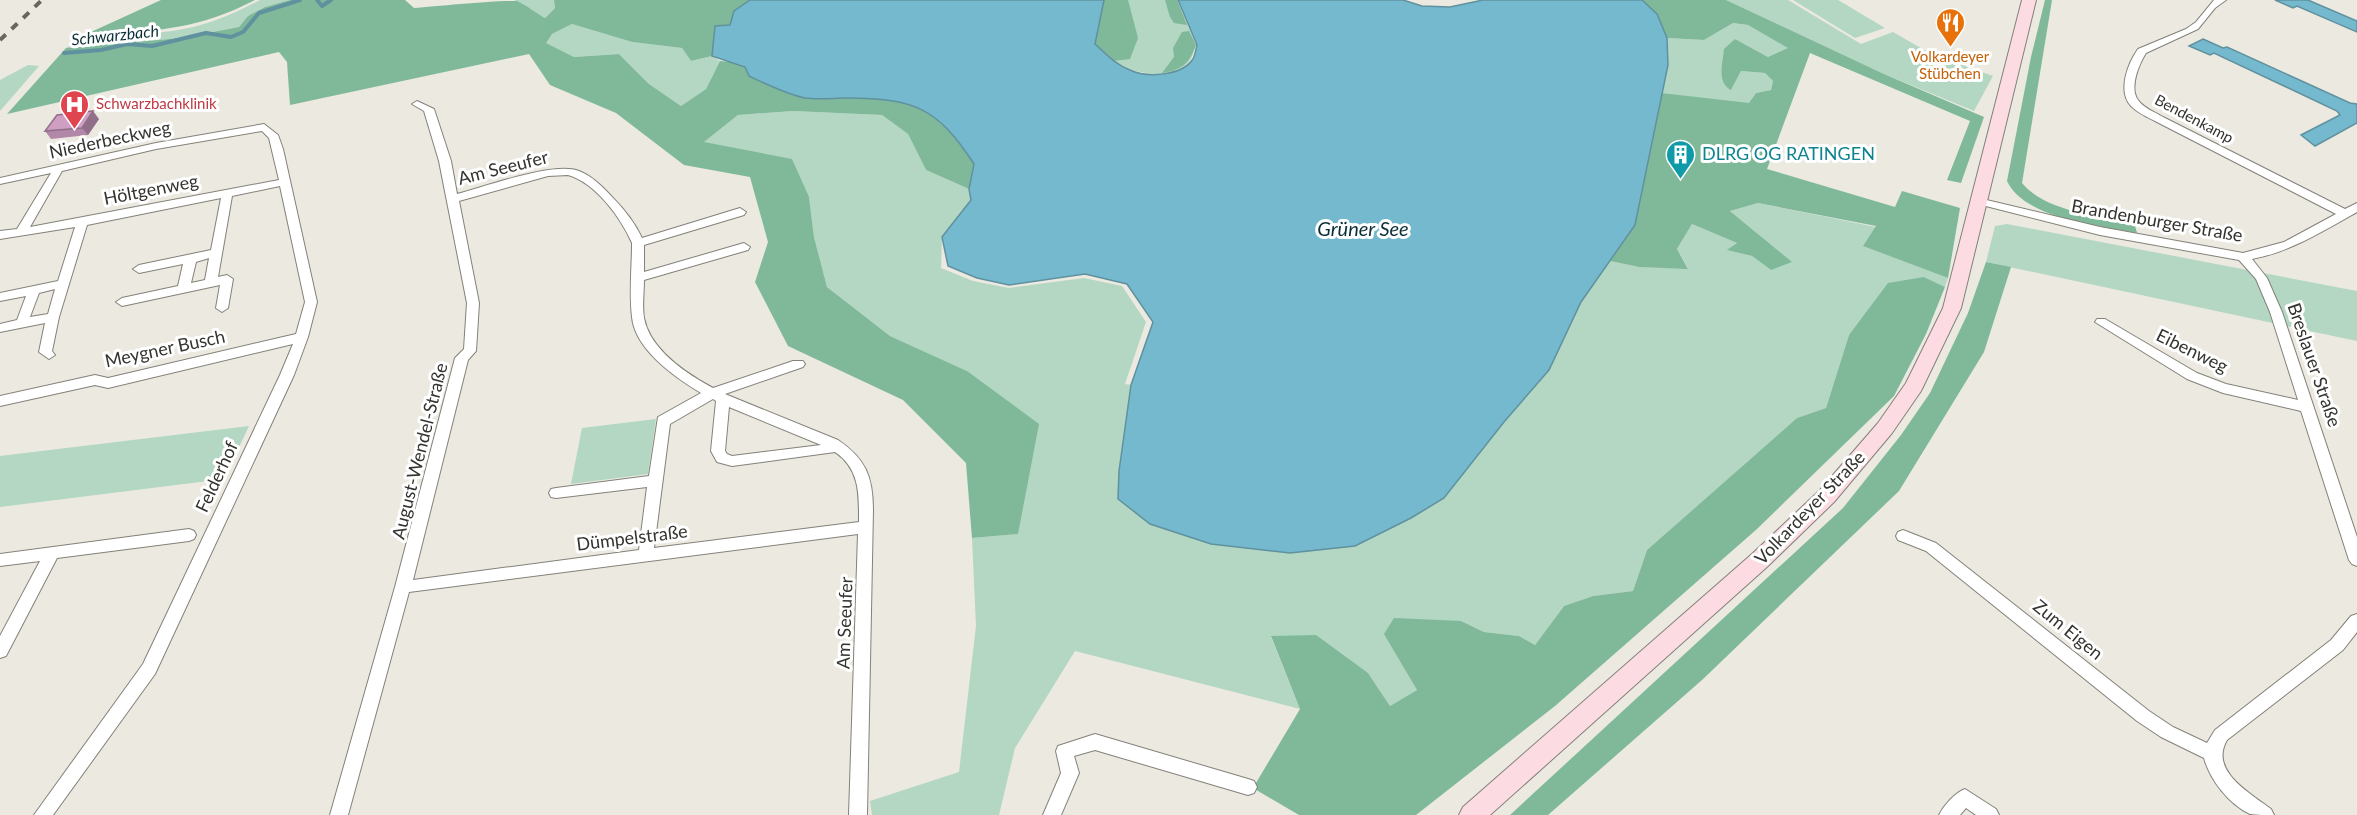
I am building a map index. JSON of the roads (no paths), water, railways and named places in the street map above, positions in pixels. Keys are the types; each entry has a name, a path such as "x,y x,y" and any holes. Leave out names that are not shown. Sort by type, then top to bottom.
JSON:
{"main road":[{"name":"Volkardeyer Straße","path":"1472,815 1760,560 1827,496 1886,428 1914,386 1952,308 2029,0"}],"street":[{"name":"Bendenkamp","path":"2221,0 2208,8 2204,19 2193,29 2142,51 2137,57 2133,73 2130,94 2132,100 2143,110 2159,119 2345,214"},
{"name":"August-Wendel-Straße","path":"339,815 403,587 462,358 470,351 473,303 445,161 429,109 417,104"},
{"name":"Niederbeckweg","path":"0,181 156,146 264,127"},
{"name":"Felderhof","path":"43,815 149,669 303,338 311,302 274,137 264,127"},
{"name":"Am Seeufer","path":"453,199 547,173 563,171 584,177 625,216 634,231 638,243 638,319 655,352 718,396 833,444 854,460 861,471 865,485 866,527 858,815"},
{"path":"20,233 57,172"},
{"name":"Höltgenweg","path":"0,235 82,222 285,182"},
{"name":"Höltgenweg","path":"211,283 227,194"},
{"name":"Brandenburger Straße","path":"1978,201 2100,231 2243,256 2261,255 2283,248 2357,207"},
{"path":"638,243 740,212"},
{"name":"Höltgenweg","path":"49,355 45,352 53,317 82,222"},
{"path":"637,278 744,247"},
{"path":"139,269 216,253"},
{"name":"Breslauer Straße","path":"2243,256 2261,278 2276,312 2357,560"},
{"path":"184,289 190,259"},
{"path":"122,302 227,279 222,308"},
{"path":"0,297 62,284"},
{"path":"22,323 34,290"},
{"path":"0,328 53,317"},
{"name":"Eibenweg","path":"2101,322 2192,376 2223,388 2307,407"},
{"name":"Meygner Busch","path":"0,401 95,380 108,383 303,338"},
{"path":"646,556 663,421 798,363"},
{"path":"718,396 718,451 722,458 732,461 775,456 829,449 833,444"},
{"path":"555,493 656,481"},
{"name":"Dümpelstraße","path":"403,587 866,527"},
{"path":"0,560 189,535"},
{"name":"Zum Eigen","path":"1903,536 1931,547 2143,716 2167,732 2211,753"},
{"path":"0,651 52,554"},
{"path":"2265,815 2227,784 2216,769 2211,753 2213,744 2221,735 2337,645 2357,621"},
{"path":"1053,815 1070,773 1064,751 1095,742 1248,787"},
{"path":"1948,815 1965,797 1990,815"}],"water":[{"name":"Grüner See","path":"750,0 1104,0 1095,44 1125,68 1137,73 1155,75 1181,69 1188,65 1194,56 1197,45 1178,0 1403,0 1422,6 1450,7 1483,0 1642,0 1657,14 1667,38 1668,65 1635,225 1581,302 1549,370 1504,422 1444,498 1411,518 1355,546 1290,553 1211,544 1150,524 1118,499 1119,471 1131,385 1153,322 1127,284 1085,274 1009,285 977,278 948,266 942,237 971,200 969,189 974,164 960,145 948,129 935,118 907,104 870,99 805,98 749,76 745,67 712,56 715,26 730,25 734,11"},
{"path":"2275,0 2308,0 2357,21 2357,32 2297,6 2293,8"},
{"path":"2203,39 2223,48 2227,47 2350,103 2357,104 2357,123 2315,146 2301,135 2340,115 2337,111 2214,53 2210,55 2189,46"}],"waterway":[{"name":"Schwarzbach","path":"64,53 101,50 127,44 152,46 206,33 231,37 243,32 259,13 300,0"},
{"name":"Schwarzbach","path":"317,0 322,6 331,0"}],"railway":[{"path":"0,40 42,0"}],"place":[{"name":"Volkardeyer Stübchen","path":"1950,48"},
{"name":"Schwarzbachklinik","path":"75,130"},
{"name":"DLRG OG RATINGEN","path":"1681,180"}]}
